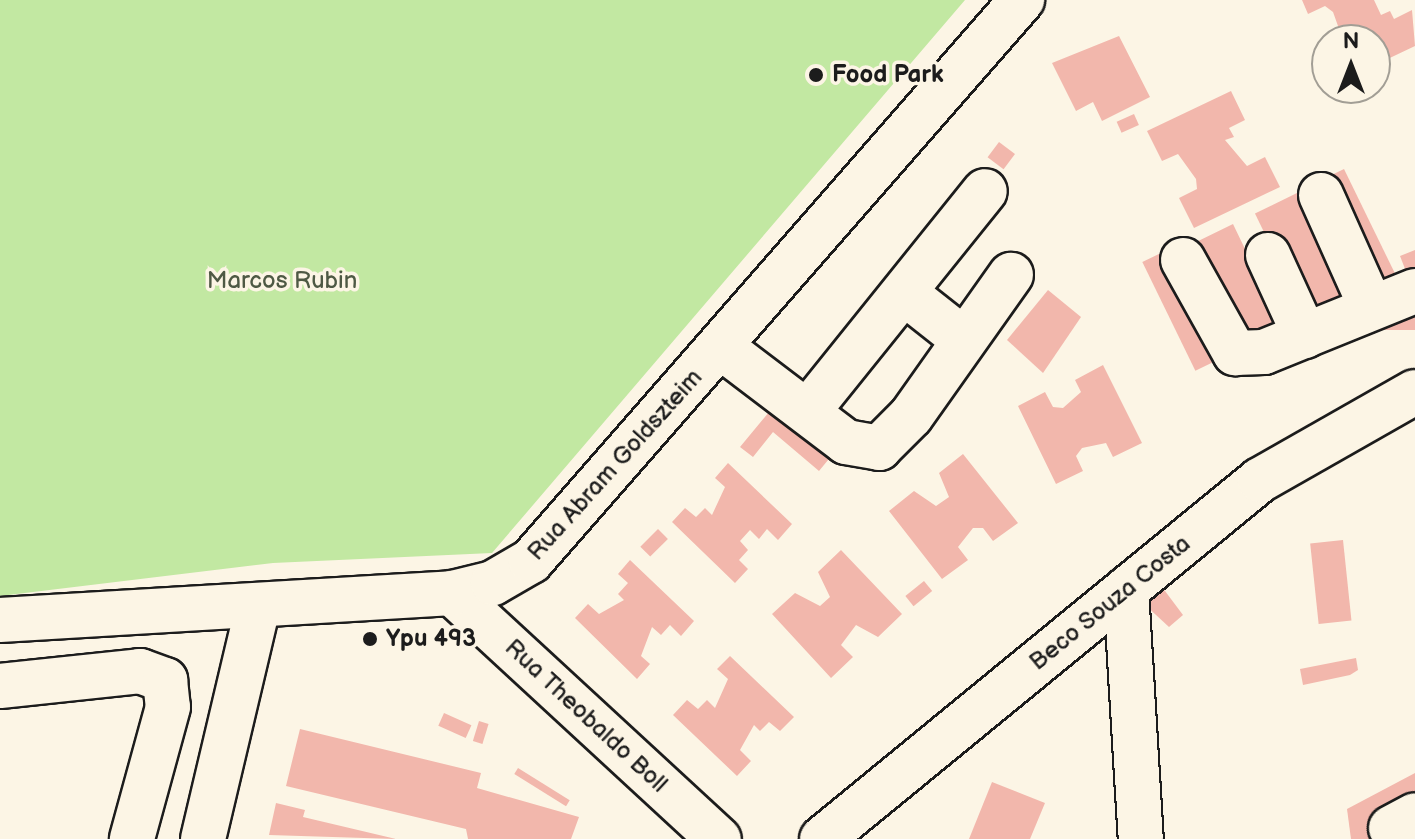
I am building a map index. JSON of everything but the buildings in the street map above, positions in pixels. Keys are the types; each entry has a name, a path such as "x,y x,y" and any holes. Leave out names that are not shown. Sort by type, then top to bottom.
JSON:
{"street":[{"name":"Rua Abram Goldszteim","path":"0,620 452,593 493,583 531,561 1022,0"},
{"path":"808,411 906,294 985,191"},
{"path":"1321,195 1371,307"},
{"path":"1268,255 1305,336"},
{"path":"1183,260 1235,353 1264,352 1415,291"},
{"path":"721,347 846,442 879,448 911,416 1011,275"},
{"path":"906,294 963,339"},
{"name":"Beco Souza Costa","path":"822,839 1260,480 1415,392"},
{"path":"1126,590 1141,839"},
{"name":"Rua Theobaldo Boll","path":"452,593 719,839"},
{"path":"203,839 258,606"},
{"path":"0,686 140,671 165,680 168,707 132,839"}],"green space":[{"name":"Marcos Rubin","path":"0,0 965,0 492,553 273,563 0,596"}],"place":[{"name":"Food Park","path":"816,75"},
{"name":"Ypu 493","path":"370,639"}]}
